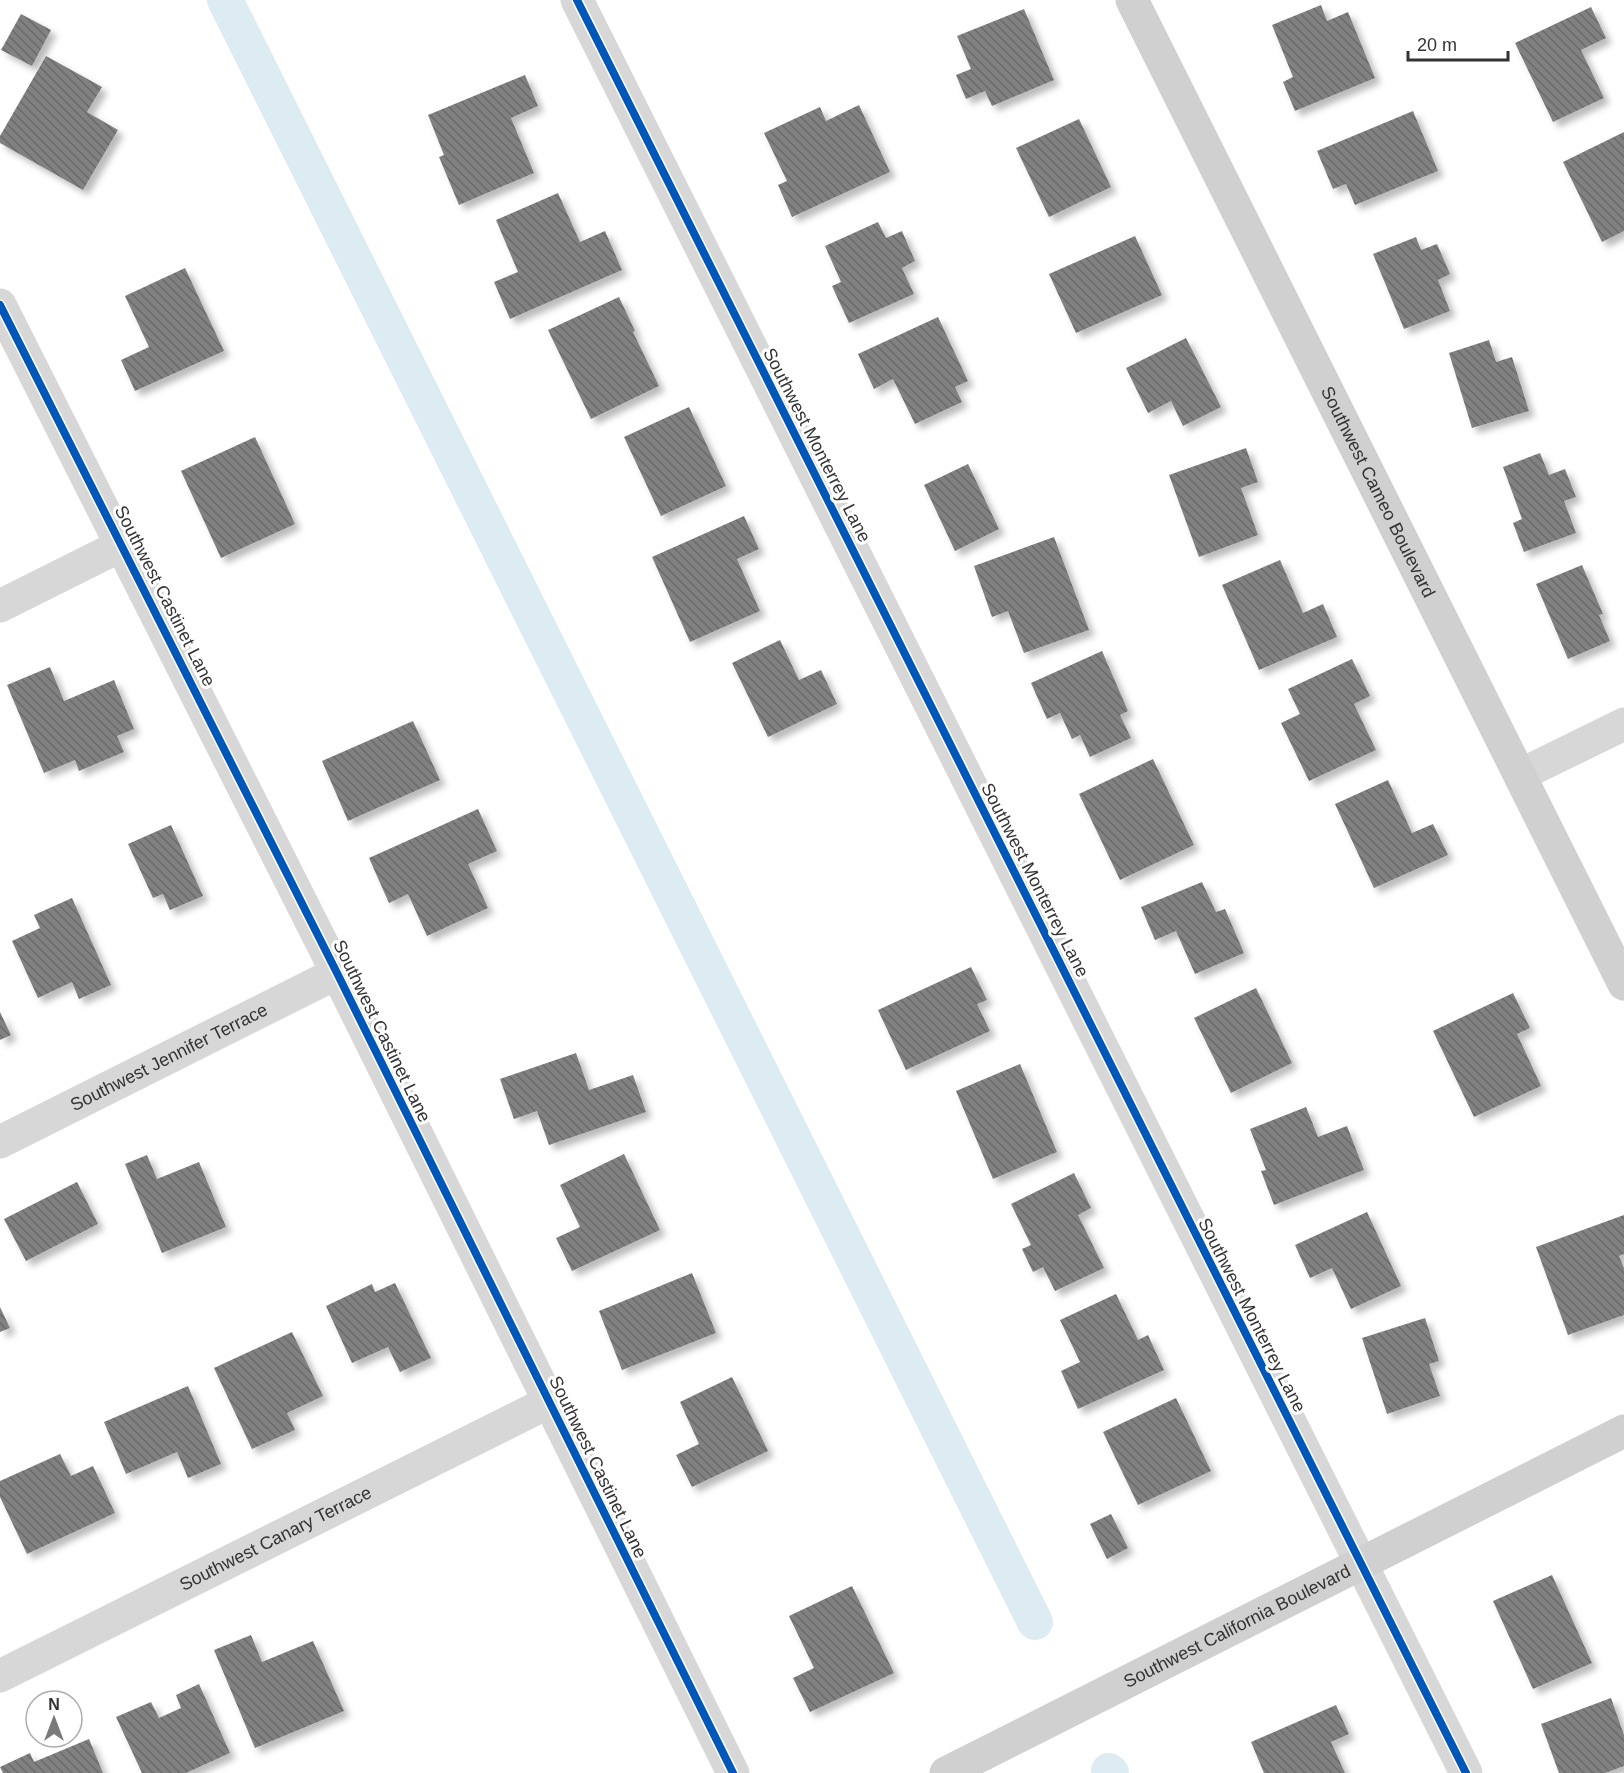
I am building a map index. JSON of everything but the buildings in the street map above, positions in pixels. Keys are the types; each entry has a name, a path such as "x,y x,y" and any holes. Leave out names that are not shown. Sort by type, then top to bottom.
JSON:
{"street":[{"name":"Southwest Monterrey Lane","path":"577,0 1466,1773"},
{"name":"Southwest Cameo Boulevard","path":"1132,0 1624,984"},
{"name":"Southwest Castinet Lane","path":"0,305 734,1773"},
{"path":"0,606 122,545"},
{"path":"1520,775 1624,724"},
{"name":"Southwest Jennifer Terrace","path":"0,1142 336,973"},
{"name":"Southwest Canary Terrace","path":"0,1676 549,1402"},
{"name":"Southwest California Boulevard","path":"946,1773 1624,1431"}],"waterway":[{"path":"225,0 1035,1622"}],"cycle path":[{"path":"577,0 1466,1773"},
{"path":"0,305 337,973 733,1773"}]}
